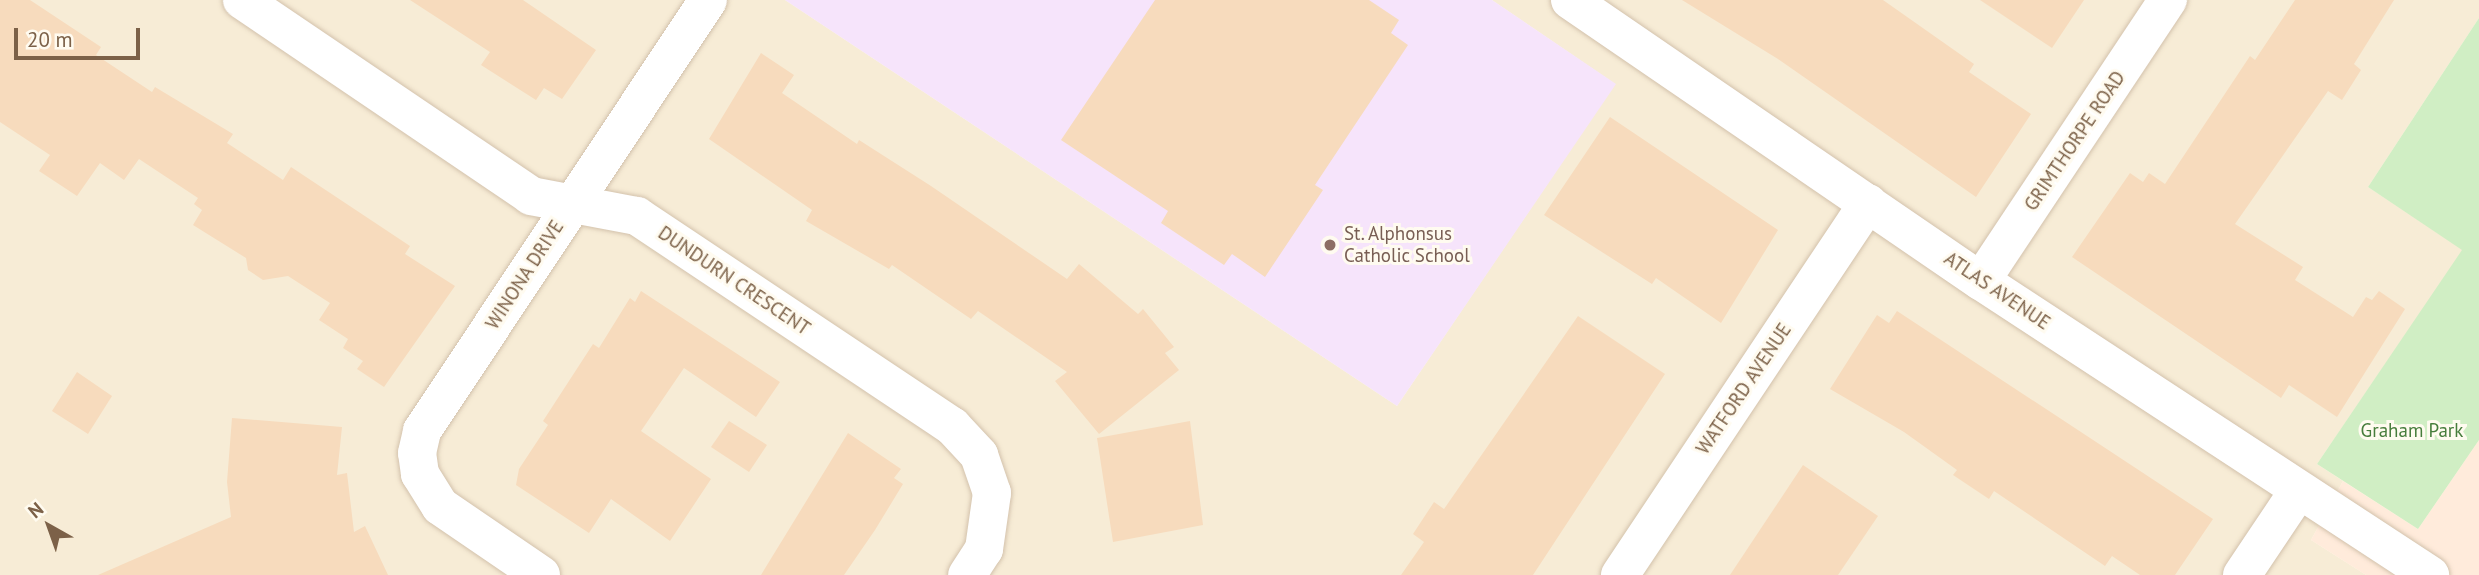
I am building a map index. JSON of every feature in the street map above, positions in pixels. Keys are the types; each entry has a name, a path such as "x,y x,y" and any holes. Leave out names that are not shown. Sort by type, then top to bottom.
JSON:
{"street":[{"name":"WINONA DRIVE","path":"242,0 531,196 571,204 422,431 417,453 421,474 440,506 541,575"},
{"path":"571,204 708,0"},
{"name":"ATLAS AVENUE","path":"1570,0 1981,281 2430,575"},
{"name":"GRIMTHORPE ROAD","path":"1981,281 2168,0"},
{"name":"WATFORD AVENUE","path":"1620,575 1868,203"},
{"name":"DUNDURN CRESCENT","path":"571,204 637,216 968,440 979,455 992,494 984,549 967,575"},
{"path":"2242,575 2298,490"}],"shaded area":[{"path":"0,0 785,0 1397,406 1615,84 1492,0 2479,0 2479,18 2368,187 2463,250 2317,464 2343,481 2311,540 2366,575 0,575"},
{"name":"St. Alphonsus Catholic School","path":"785,0 1492,0 1616,84 1397,406"},
{"path":"2479,440 2479,575 2366,575 2311,540 2343,481 2418,529"}],"green space":[{"name":"Graham Park","path":"2479,18 2479,440 2418,529 2317,464 2462,250 2368,187"}],"building":[{"path":"0,0 30,0 101,47 96,55 152,92 155,87 233,134 227,143 283,180 291,167 410,246 405,254 455,286 384,387 357,369 363,361 343,348 348,339 319,320 330,303 288,276 263,280 248,270 246,258 193,225 202,210 194,204 198,198 139,159 124,180 100,163 77,196 39,171 50,155 0,122"},
{"path":"410,0 523,0 596,50 562,99 544,88 536,100 481,65 490,52"},
{"path":"1155,0 1369,0 1399,20 1391,33 1408,45 1315,185 1323,190 1265,277 1232,254 1224,265 1161,223 1168,211 1061,140"},
{"path":"1682,0 1883,0 1974,64 1969,72 2031,114 1976,197 1778,59"},
{"path":"1980,0 2084,0 2052,48"},
{"path":"2295,0 2394,0 2354,64 2361,70 2342,100 2328,91 2235,224 2303,267 2295,280 2353,317 2366,297 2372,300 2379,291 2405,309 2337,417 2289,385 2281,398 2072,257 2130,173 2143,182 2149,173 2165,184 2250,56 2255,60"},
{"path":"761,53 794,75 782,93 857,144 859,140 931,186 1067,279 1079,264 1138,314 1143,309 1174,347 1165,353 1179,370 1099,434 1055,381 1067,372 978,311 971,319 892,265 889,269 806,221 812,210 709,139"},
{"path":"1610,117 1778,230 1721,323 1656,278 1652,284 1544,215"},
{"path":"641,291 780,382 756,417 684,368 641,431 711,479 670,541 611,499 589,533 516,485 519,469 548,425 543,421 593,344 599,348 630,298 635,302"},
{"path":"1897,311 2213,519 2175,575 2140,575 2112,556 2105,566 1994,491 1989,499 1953,475 1957,470 1904,432 1830,389 1877,315 1889,323"},
{"path":"1578,316 1665,374 1533,575 1401,575 1424,542 1413,534 1434,502 1444,509"},
{"path":"77,372 112,396 88,434 52,411"},
{"path":"232,418 342,427 337,475 347,473 354,532 365,526 388,575 98,575 231,517 227,482"},
{"path":"729,421 767,445 749,472 711,447"},
{"path":"1190,421 1203,525 1113,542 1097,438"},
{"path":"848,433 901,469 894,478 903,484 875,530 844,575 761,575"},
{"path":"1803,465 1878,516 1838,575 1730,575"}],"place":[{"name":"St. Alphonsus Catholic School","path":"1330,245"}]}
